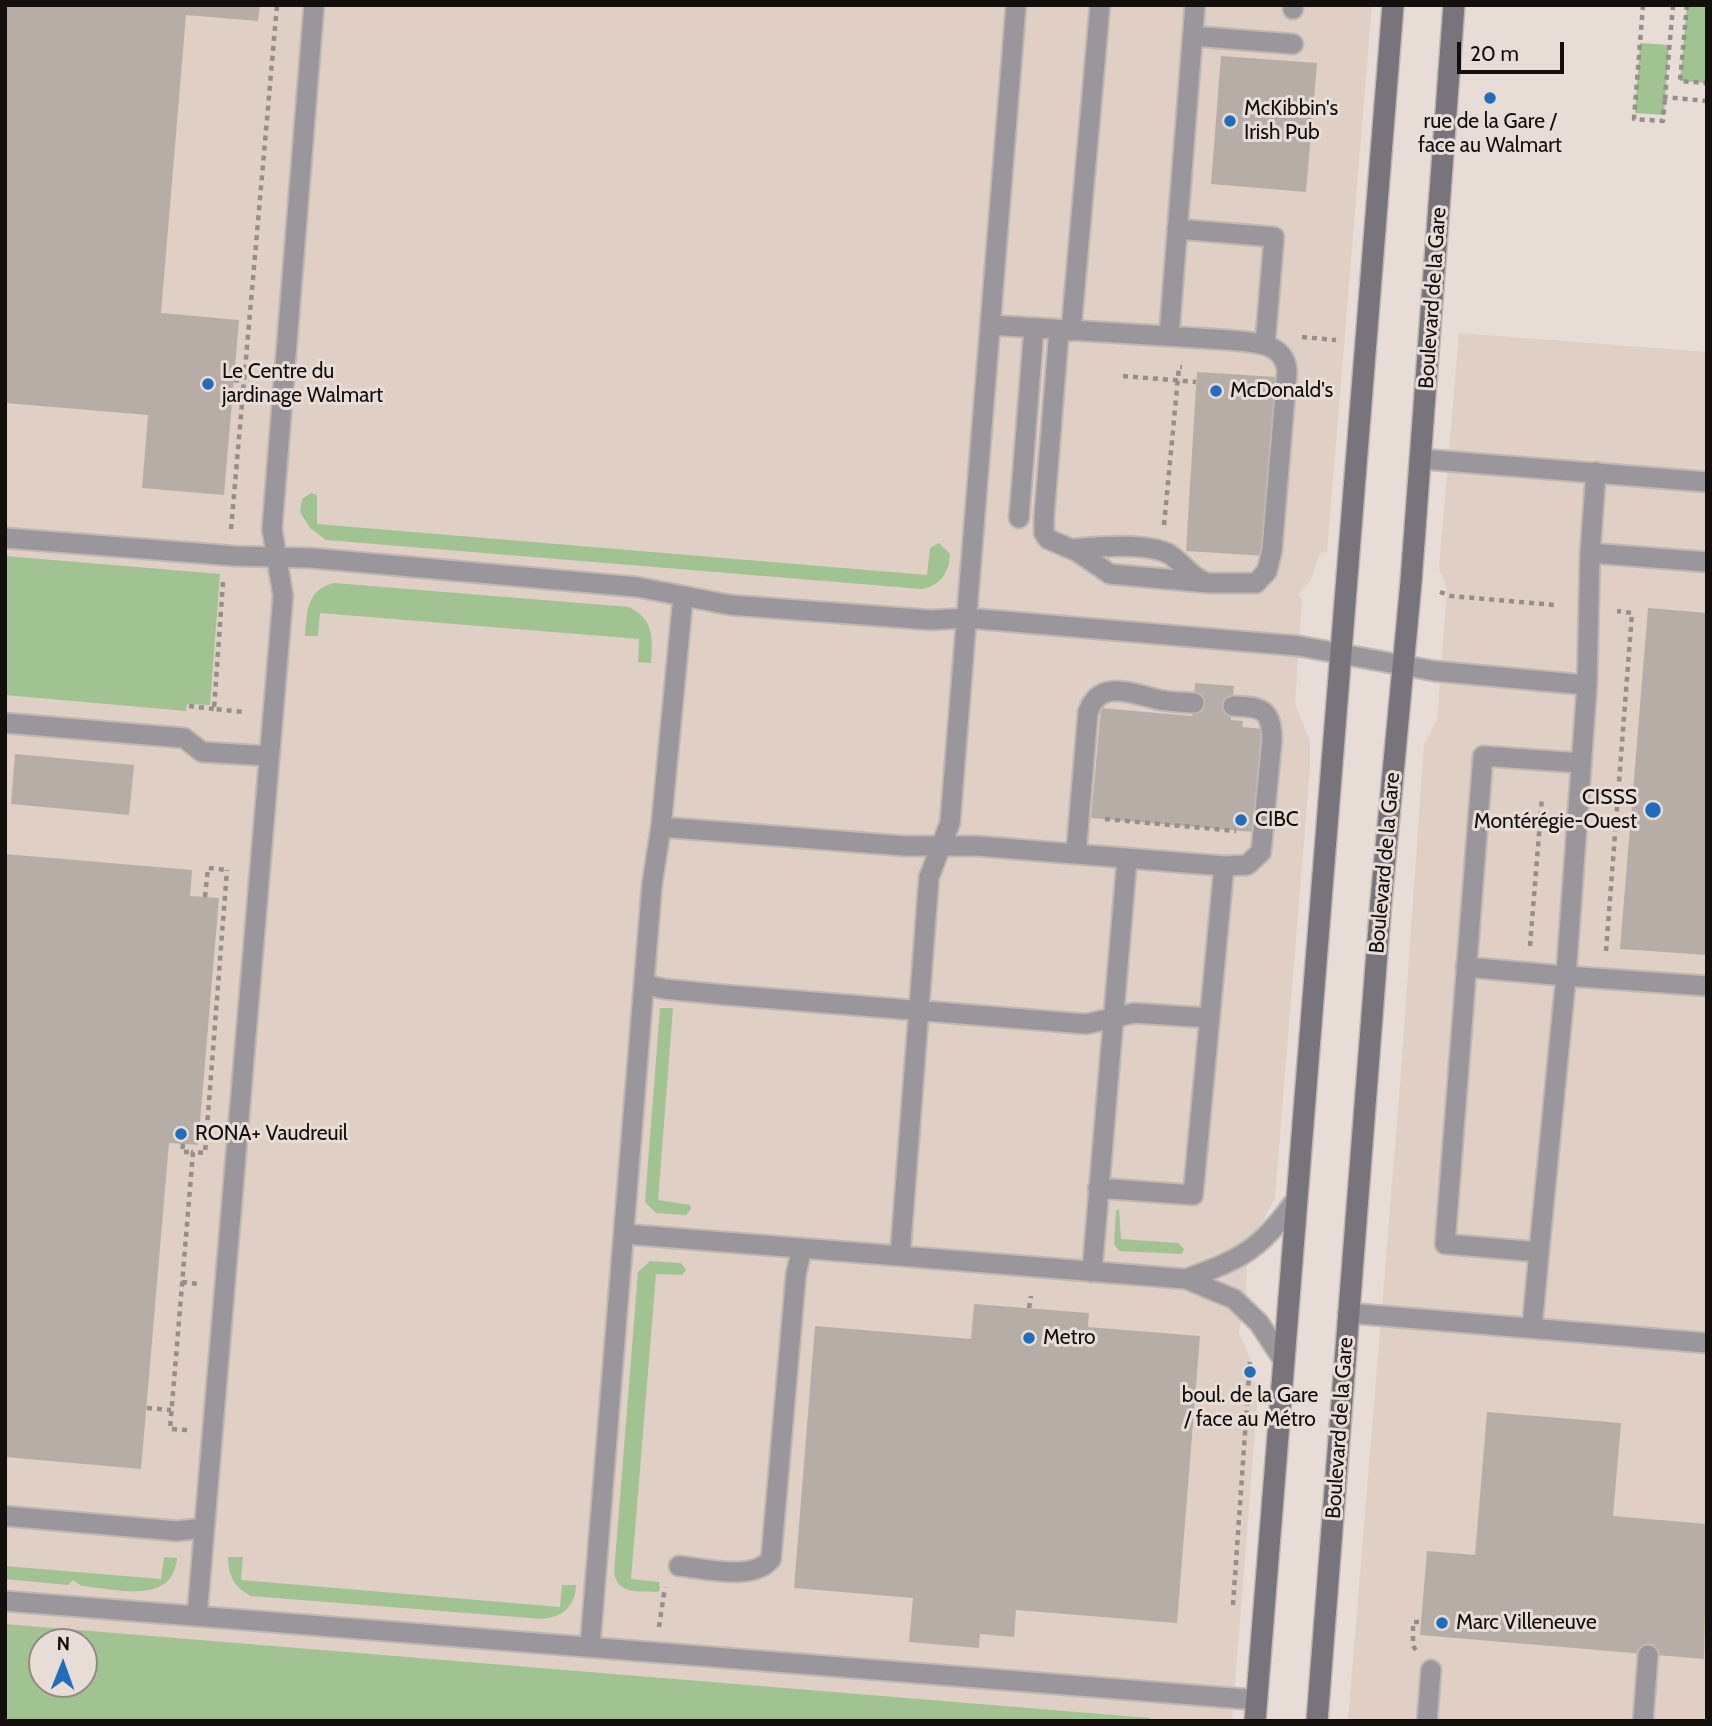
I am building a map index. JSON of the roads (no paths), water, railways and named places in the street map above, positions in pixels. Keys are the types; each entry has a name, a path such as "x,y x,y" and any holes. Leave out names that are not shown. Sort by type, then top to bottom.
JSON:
{"main road":[{"path":"1256,1711 1392,5"},
{"name":"Boulevard de la Gare","path":"1317,1721 1348,1313 1420,459 1454,5"}],"lane":[{"path":"197,1616 283,596 272,529 314,5"},
{"path":"900,1256 929,877 950,823 1016,5"},
{"path":"990,325 1065,331 1169,336 1265,345 1275,348 1283,355 1287,371 1270,561 1256,583 1209,583 1110,574 1071,549 1052,543 1044,533 1065,331 1100,5"},
{"path":"1169,336 1195,5"},
{"path":"1193,36 1293,44"},
{"path":"1177,229 1274,237 1265,345"},
{"path":"1019,518 1034,328"},
{"path":"1420,459 1707,482"},
{"path":"1532,1328 1566,976 1587,685 1595,472"},
{"path":"5,538 637,587 730,605 931,620 967,618 1298,646 1402,666 1587,685"},
{"path":"1071,549 1105,547 1167,553 1192,576 1209,583"},
{"path":"1590,553 1707,562"},
{"path":"590,1646 652,884 661,827 683,597"},
{"path":"1076,854 1088,712 1092,701 1100,694 1112,690 1194,703"},
{"path":"661,827 905,846 977,846 1224,866 1247,864 1261,852 1272,739 1271,721 1266,713 1251,707 1233,706"},
{"path":"5,723 184,738 202,752 269,756"},
{"path":"1539,1252 1445,1244 1483,755 1581,763"},
{"path":"1092,1272 1127,858"},
{"path":"1098,1188 1193,1195 1224,866"},
{"path":"1466,967 1707,986"},
{"path":"644,984 689,992 1086,1024 1134,1013 1210,1018"},
{"path":"1186,1279 1247,1255 1279,1223 1295,1201"},
{"path":"624,1234 1186,1279 1234,1299 1259,1323 1283,1362"},
{"path":"679,1566 746,1571 757,1570 771,1559 796,1274 802,1248"},
{"path":"1348,1313 1707,1343"},
{"path":"5,1517 177,1531 204,1528"},
{"path":"5,1601 590,1646 1256,1711"},
{"path":"1643,1721 1648,1655"},
{"path":"1427,1721 1431,1670"}],"place":[{"name":"rue de la Gare / face au Walmart","path":"1490,98"},
{"name":"McKibbin's Irish Pub","path":"1230,121"},
{"name":"Le Centre du jardinage Walmart","path":"208,384"},
{"name":"McDonald's","path":"1216,391"},
{"name":"CISSS Montérégie-Ouest","path":"1653,810"},
{"name":"CIBC","path":"1241,820"},
{"name":"RONA+ Vaudreuil","path":"181,1134"},
{"name":"Metro","path":"1029,1338"},
{"name":"boul. de la Gare / face au Métro","path":"1250,1372"},
{"name":"Marc Villeneuve","path":"1442,1623"}]}
